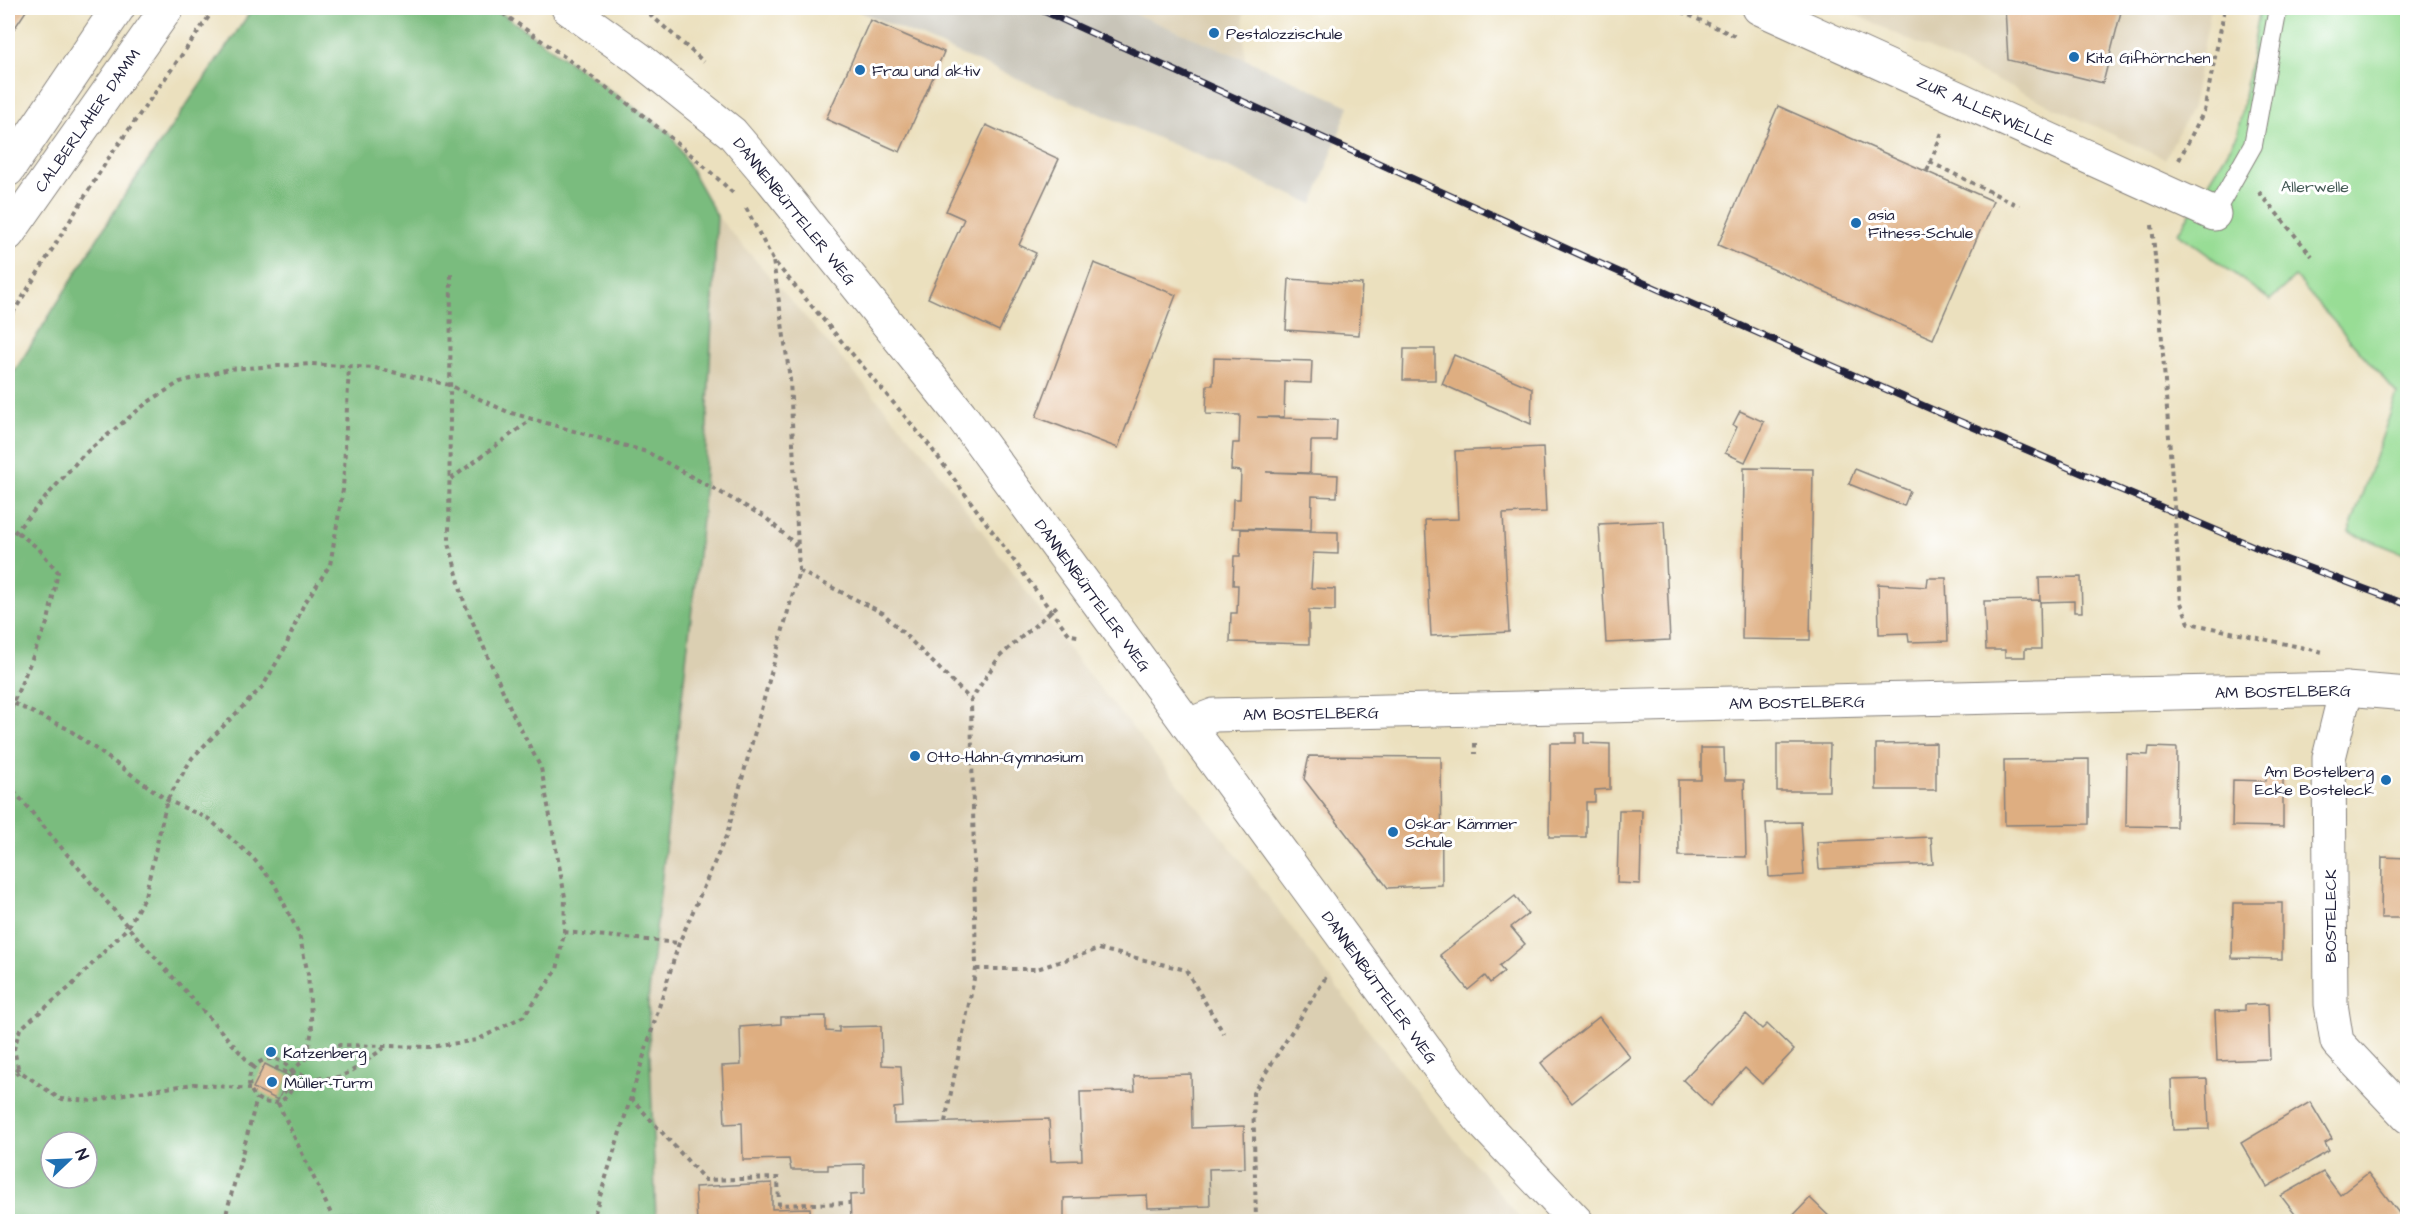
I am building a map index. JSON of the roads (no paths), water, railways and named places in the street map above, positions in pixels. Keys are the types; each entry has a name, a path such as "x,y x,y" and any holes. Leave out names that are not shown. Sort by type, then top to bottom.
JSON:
{"street":[{"path":"11,156 118,8"},
{"name":"CALBERLAHER DAMM","path":"8,234 167,8"},
{"name":"DANNENBÜTTELER WEG","path":"568,8 638,58 732,133 960,414 1440,1070 1482,1122 1576,1221"},
{"name":"ZUR ALLERWELLE","path":"1759,8 2214,214"},
{"name":"AM BOSTELBERG","path":"1188,725 1214,715 2346,689 2408,694"},
{"name":"BOSTELECK","path":"2346,689 2330,758 2331,1004 2337,1042 2408,1117"}],"lane":[{"path":"2214,214 2253,145 2278,8"}],"railway":[{"path":"1037,8 1585,257 1940,413 2272,554 2408,605"}],"place":[{"name":"Pestalozzischule","path":"1214,33"},
{"name":"Kita Gifhörnchen","path":"2074,57"},
{"name":"Frau und aktiv","path":"860,70"},
{"name":"asia Fitness-Schule","path":"1856,223"},
{"name":"Otto-Hahn-Gymnasium","path":"915,756"},
{"name":"Am Bostelberg Ecke Bosteleck","path":"2386,780"},
{"name":"Oskar Kämmer Schule","path":"1393,832"},
{"name":"Katzenberg","path":"271,1052"},
{"name":"Müller-Turm","path":"272,1082"}],"park label":[{"name":"Allerwelle","path":"2315,186"}]}
